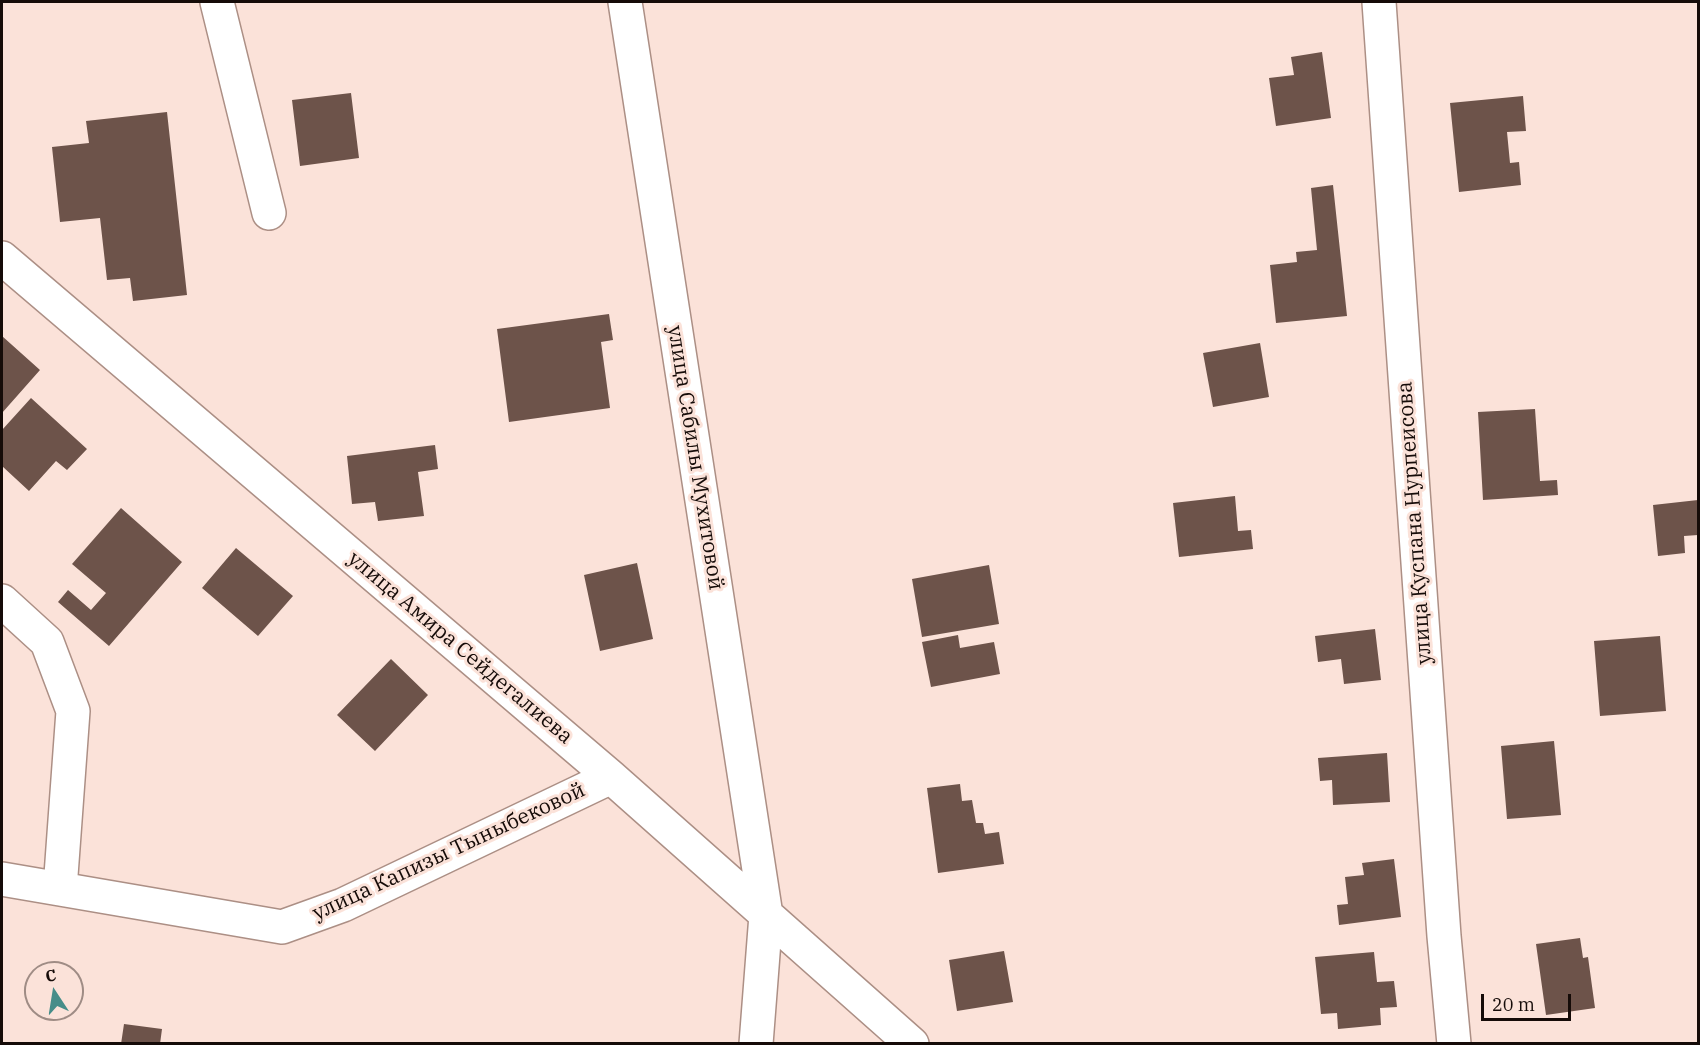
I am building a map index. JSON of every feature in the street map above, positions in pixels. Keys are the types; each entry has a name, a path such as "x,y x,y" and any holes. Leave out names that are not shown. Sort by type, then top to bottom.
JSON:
{"street":[{"path":"217,2 269,213"},
{"name":"улица Сабилы Мухитовой","path":"625,2 766,915 756,1044"},
{"name":"улица Куспана Нурпеисова","path":"1378,2 1443,936 1454,1044"},
{"name":"улица Амира Сейдегалиева","path":"2,258 611,777 912,1044"},
{"path":"2,601 47,642 73,711 60,889"},
{"name":"улица Капизы Тыныбековой","path":"2,879 282,927 343,905 611,777"}],"building":[{"path":"1322,52 1331,118 1276,126 1269,78 1294,75 1291,57"},
{"path":"351,93 359,158 300,166 292,100"},
{"path":"1523,96 1526,131 1507,132 1510,163 1519,162 1521,185 1459,192 1450,103"},
{"path":"167,112 187,295 133,301 130,278 107,280 100,218 60,222 52,147 89,143 86,121"},
{"path":"1333,185 1347,316 1276,323 1270,265 1297,262 1296,252 1317,250 1311,188"},
{"path":"609,314 613,340 601,342 610,408 509,422 497,329"},
{"path":"2,336 40,370 2,413"},
{"path":"1260,343 1269,397 1213,407 1203,353"},
{"path":"31,398 87,449 67,470 56,461 29,491 2,466 2,430"},
{"path":"1535,409 1540,481 1557,480 1558,495 1483,500 1478,412"},
{"path":"435,445 438,469 418,472 424,516 378,521 375,502 352,504 347,456"},
{"path":"1235,496 1238,531 1251,530 1253,549 1179,557 1173,503"},
{"path":"1698,500 1698,535 1684,536 1685,553 1658,556 1653,505"},
{"path":"121,508 182,562 109,646 58,602 68,590 91,610 106,593 72,564"},
{"path":"236,548 293,596 258,636 202,588"},
{"path":"637,563 653,639 600,651 584,575"},
{"path":"989,565 999,624 922,637 912,579"},
{"path":"1375,629 1381,680 1344,684 1341,659 1318,662 1315,636"},
{"path":"958,635 960,648 994,642 1000,674 931,687 922,642"},
{"path":"1660,636 1666,711 1600,716 1594,641"},
{"path":"391,659 428,695 375,751 337,715"},
{"path":"1554,741 1561,815 1507,819 1501,746"},
{"path":"1387,753 1390,802 1333,805 1332,780 1320,781 1318,758"},
{"path":"960,784 962,801 972,800 976,823 983,823 985,834 999,832 1004,864 938,873 927,788"},
{"path":"1394,859 1401,917 1339,925 1337,905 1348,904 1345,877 1364,875 1362,863"},
{"path":"1580,938 1583,958 1588,957 1595,1008 1546,1015 1536,944"},
{"path":"1004,951 1013,1002 957,1011 949,960"},
{"path":"1374,952 1377,982 1394,981 1397,1007 1380,1008 1381,1025 1338,1029 1337,1013 1321,1014 1315,957"},
{"path":"124,1024 162,1029 160,1044 121,1044"}]}
